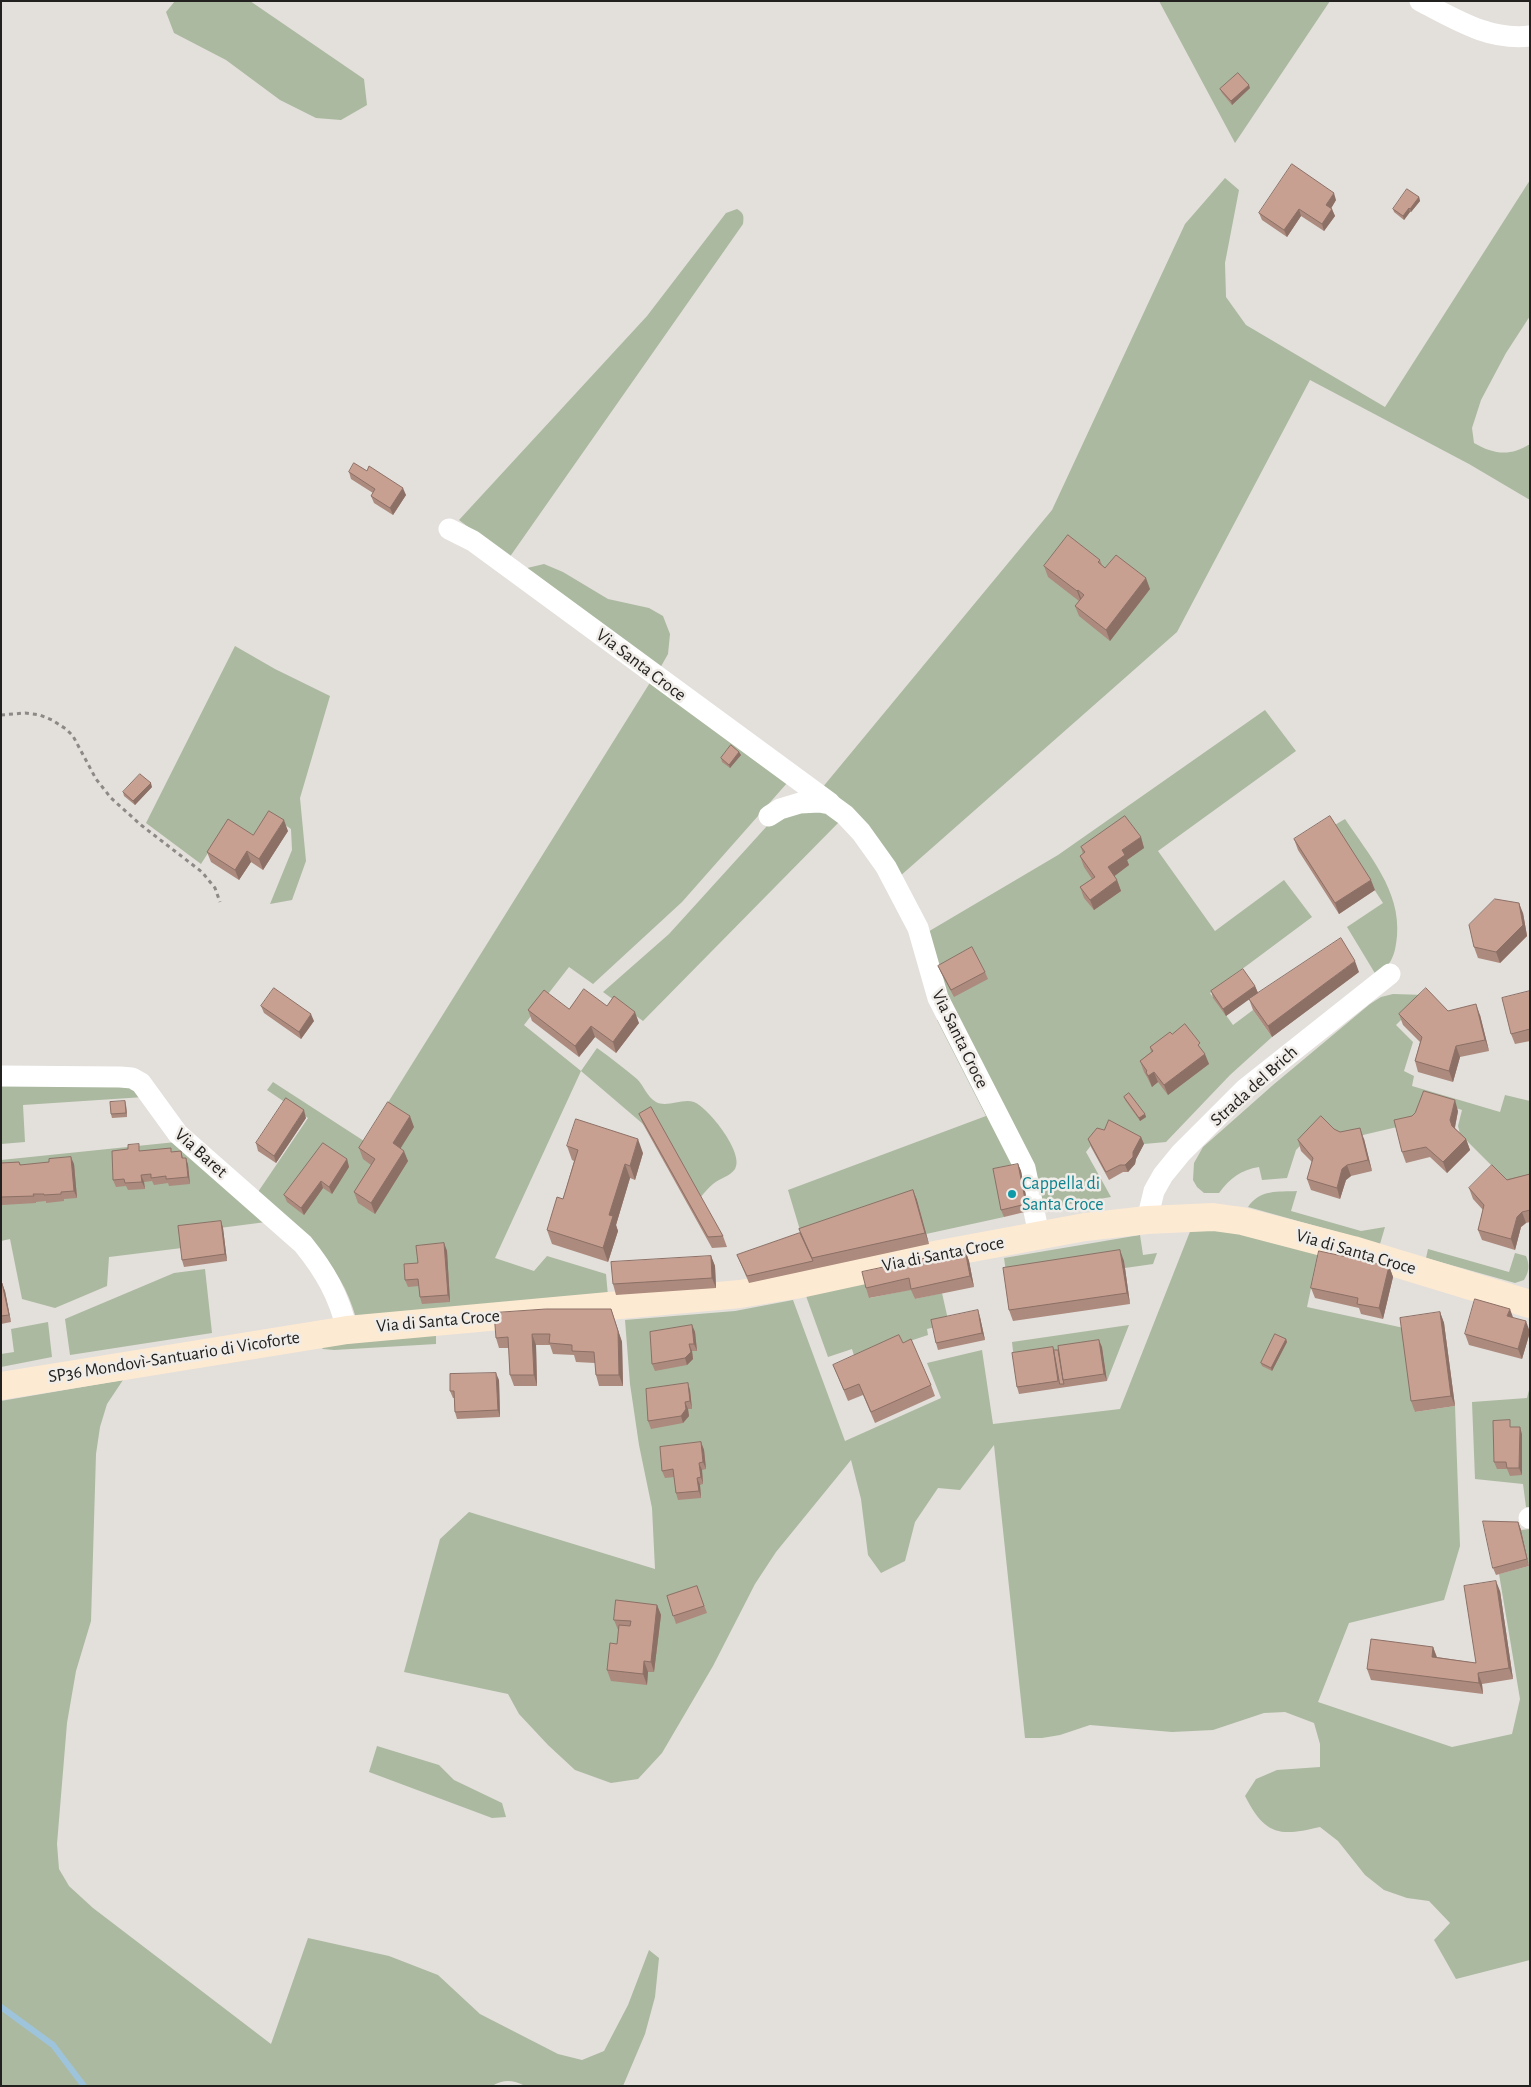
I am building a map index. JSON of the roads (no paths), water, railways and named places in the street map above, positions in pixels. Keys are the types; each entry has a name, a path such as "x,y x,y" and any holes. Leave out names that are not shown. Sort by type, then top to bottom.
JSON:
{"main road":[{"name":"Via di Santa Croce","path":"347,1330 740,1294 795,1285 1039,1235 1147,1220 1200,1217 1227,1218 1366,1254 1530,1304"},
{"name":"SP36 Mondovì-Santuario di Vicoforte","path":"1,1386 347,1330"}],"street":[{"path":"1420,1 1485,32 1506,36 1530,36"},
{"name":"Via Santa Croce","path":"450,529 473,541 845,815 870,844 911,912 920,933 938,998 1025,1168 1039,1235"},
{"path":"769,816 780,809 800,803 820,802 830,804"},
{"name":"Strada del Brich","path":"1147,1220 1154,1191 1163,1175 1181,1153 1259,1078 1390,974"},
{"name":"Via Baret","path":"1,1076 120,1077 138,1081 178,1134 303,1244 318,1263 334,1290 347,1330"}],"waterway":[{"path":"1,2007 53,2045 84,2086"}],"place":[{"name":"Cappella di Santa Croce","path":"1012,1194"}]}
